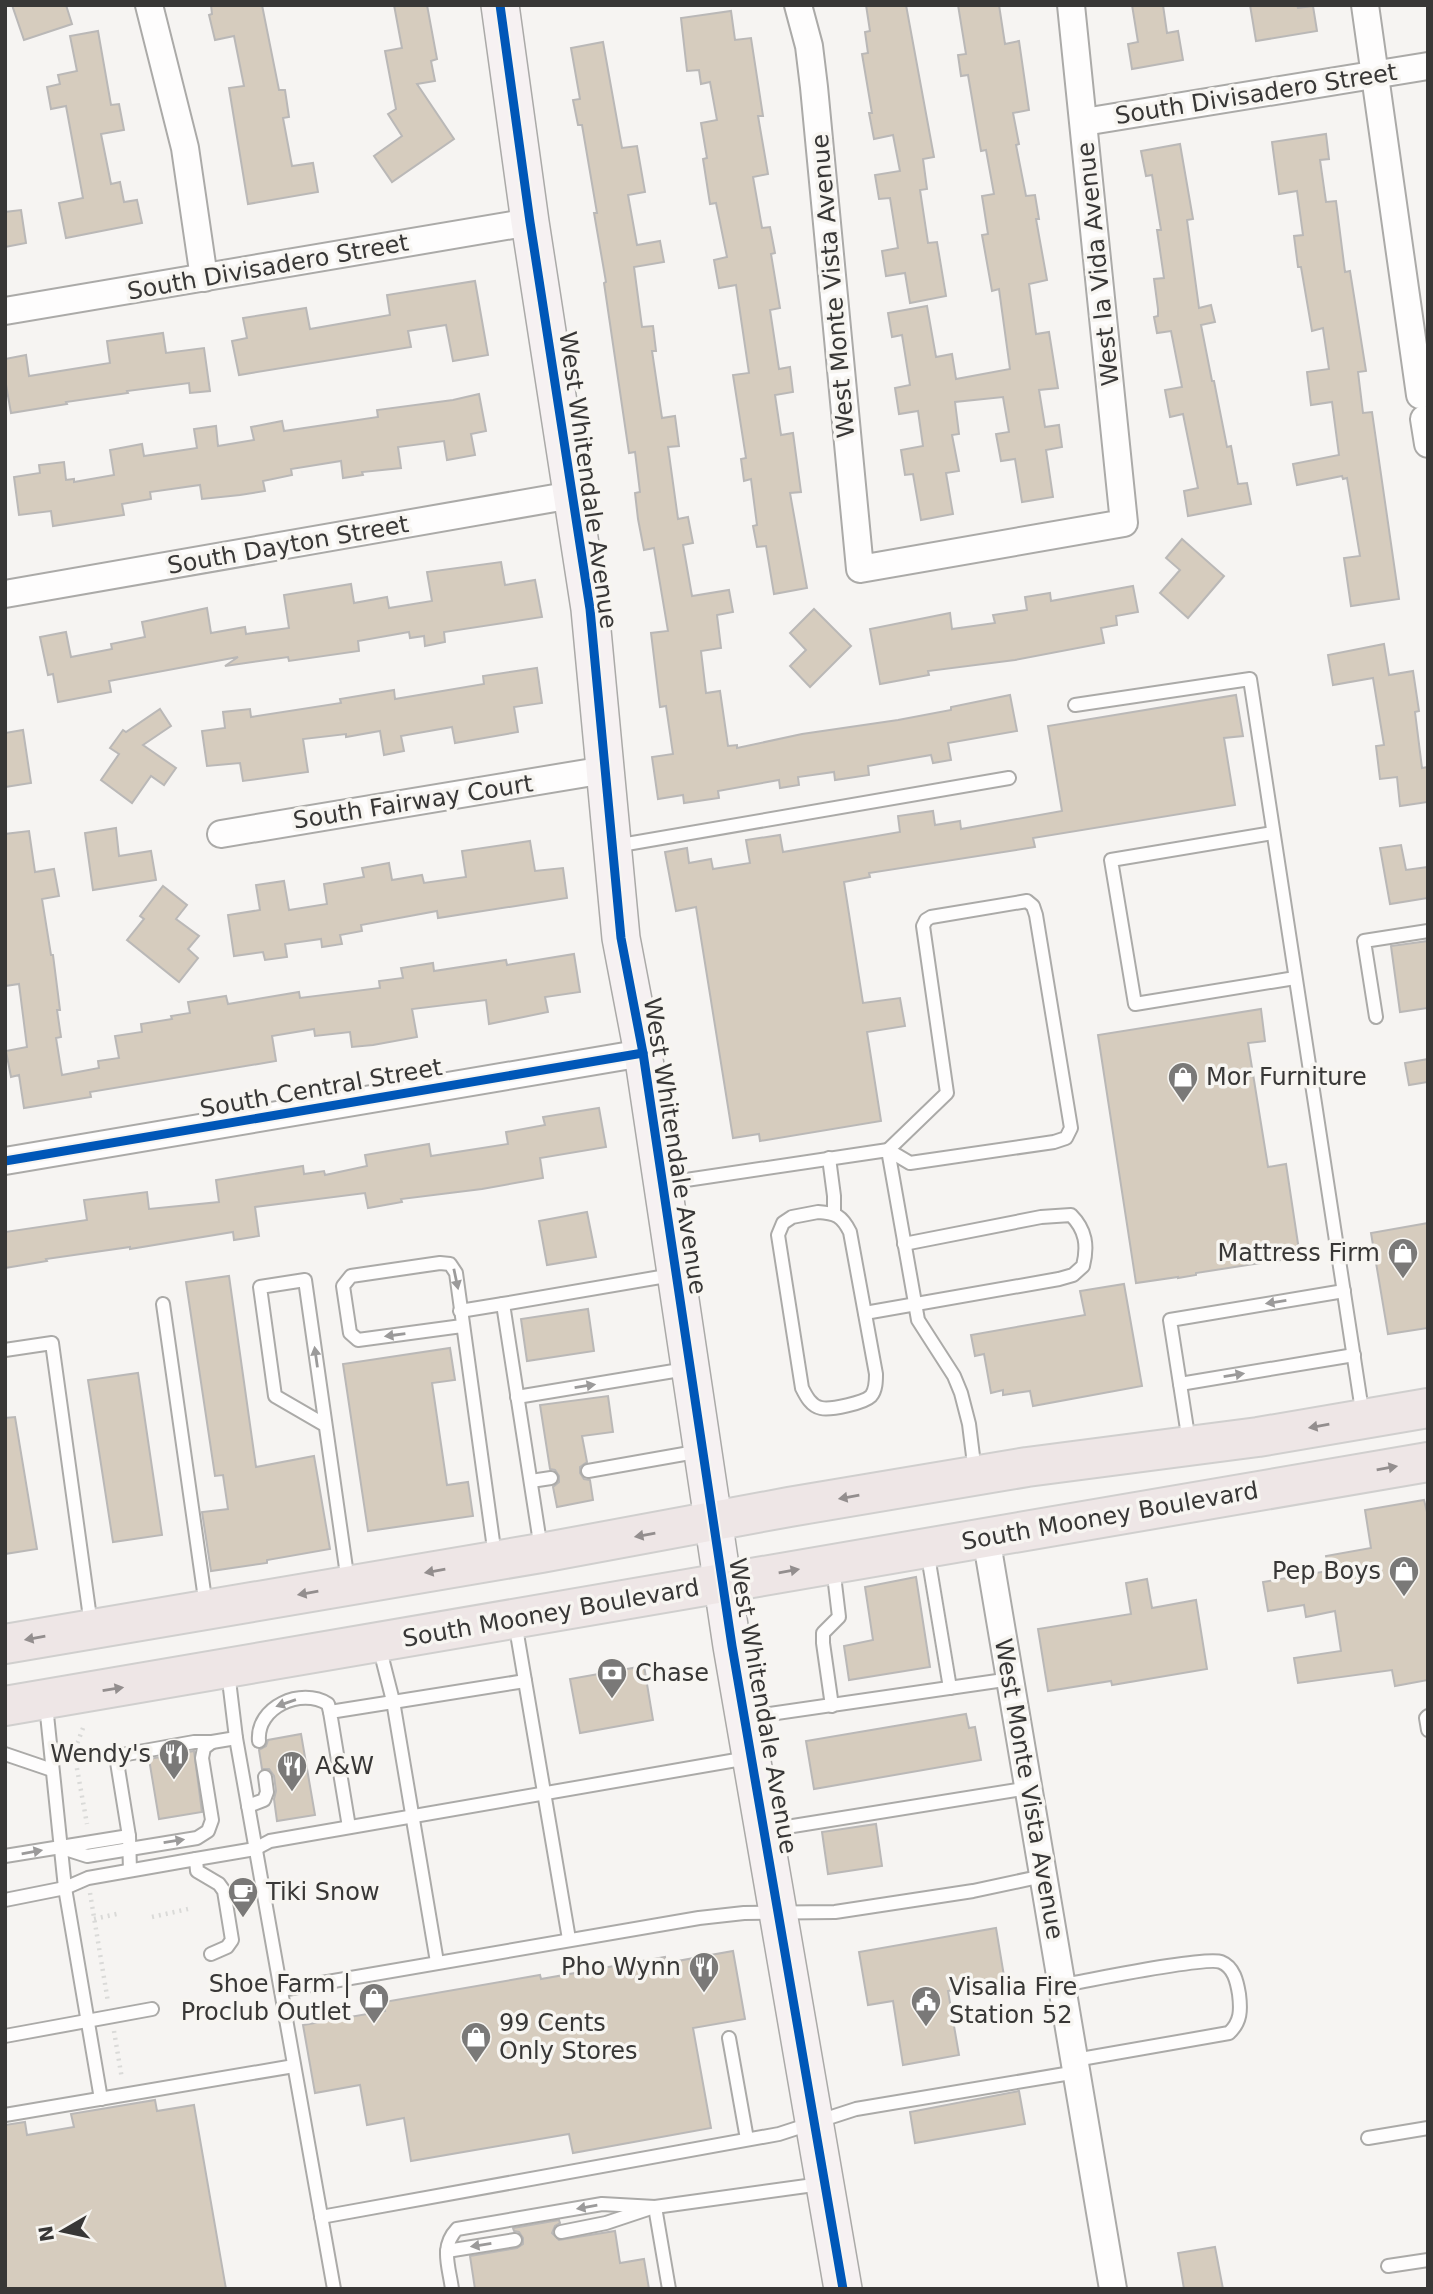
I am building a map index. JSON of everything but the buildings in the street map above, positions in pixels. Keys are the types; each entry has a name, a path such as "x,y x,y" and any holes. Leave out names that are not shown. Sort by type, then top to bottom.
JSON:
{"main road":[{"path":"5,1644 1069,1460 1190,1446 1428,1408"},
{"name":"South Mooney Boulevard","path":"5,1706 228,1670 832,1563 1428,1462"}],"street":[{"path":"149,5 185,148 204,278"},
{"name":"West Whitendale Avenue","path":"500,5 530,222 590,609 621,938 643,1053 722,1583 843,2289"},
{"name":"West Monte Vista Avenue","path":"798,5 814,87 860,569 1124,523"},
{"name":"West la Vida Avenue","path":"1071,5 1124,523"},
{"path":"1365,5 1424,419"},
{"name":"South Divisadero Street","path":"1084,122 1428,66"},
{"name":"South Divisadero Street","path":"5,311 530,222"},
{"name":"South Dayton Street","path":"5,594 572,495"},
{"name":"South Fairway Court","path":"221,834 605,770"},
{"name":"South Central Street","path":"5,1161 643,1053"},
{"name":"West Monte Vista Avenue","path":"986,1537 1113,2289"}],"lane":[{"path":"1075,705 1250,678 1363,1418"},
{"path":"611,846 1009,778"},
{"path":"1273,833 1111,860 1135,1004 1295,978"},
{"path":"662,1184 888,1150 947,1093 923,926 926,920 1027,901 1033,905 1036,915 1071,1128 1066,1138 910,1163 888,1150"},
{"path":"1376,1017 1364,941 1428,931"},
{"path":"888,1150 918,1320 961,1393 969,1424 975,1476"},
{"path":"830,1158 834,1212"},
{"path":"834,1212 844,1219 850,1231 876,1374 876,1387 871,1396 859,1403 820,1408 808,1401 802,1388 778,1235 783,1223 792,1217 834,1212"},
{"path":"865,1313 1043,1283 1073,1275 1083,1266 1086,1253 1080,1224 1071,1215 1058,1215 904,1244"},
{"path":"462,1326 358,1340 350,1333 343,1286 351,1276 445,1263 450,1264 456,1273 495,1561"},
{"path":"460,1311 676,1275"},
{"path":"325,1425 275,1396 260,1287 305,1280 349,1586"},
{"path":"1190,1446 1170,1320 1344,1291"},
{"path":"163,1304 206,1610"},
{"path":"503,1304 541,1553"},
{"path":"5,1350 52,1343 91,1629"},
{"path":"1180,1384 1353,1355"},
{"path":"517,1397 690,1369"},
{"path":"588,1471 702,1451"},
{"path":"531,1481 551,1478"},
{"path":"926,1547 950,1688"},
{"path":"832,1563 839,1617 824,1633 823,1643 832,1706"},
{"path":"514,1620 569,1939"},
{"path":"378,1643 393,1701 437,1962"},
{"path":"228,1670 236,1738 255,1849 334,2289"},
{"path":"745,1718 1011,1679"},
{"path":"330,1712 525,1681"},
{"path":"259,1741 258,1730 262,1720 269,1711 282,1704 311,1697 328,1704 349,1827"},
{"path":"46,1700 59,1847 102,2099"},
{"path":"1428,1716 1428,1730"},
{"path":"130,1870 129,1842 116,1756 194,1742 236,1738"},
{"path":"5,1856 59,1847 87,1856 129,1842 197,1838 208,1831 212,1820 202,1758 204,1748 212,1742"},
{"path":"5,1754 52,1770"},
{"path":"5,1900 65,1888 88,1878 130,1870 197,1865 255,1849 270,1841 752,1757"},
{"path":"248,1806 264,1800 267,1792 265,1777"},
{"path":"764,1831 1029,1788"},
{"path":"197,1865 224,1891 232,1940 227,1947 211,1954"},
{"path":"281,1990 569,1939 744,1913 835,1912 973,1891 1043,1877"},
{"path":"321,2217 779,2134 856,2109 1229,2033 1237,2026 1240,2017 1235,1977 1220,1961 1062,1985"},
{"path":"5,2036 152,2009"},
{"path":"729,2038 747,2139"},
{"path":"5,2115 294,2066"},
{"path":"1368,2138 1428,2128"},
{"path":"561,2232 606,2223 655,2207 825,2184"},
{"path":"452,2289 448,2239 457,2229 602,2204 655,2207"},
{"path":"655,2207 669,2289"},
{"path":"447,2251 515,2239"},
{"path":"1388,2266 1428,2260"}],"path":[{"path":"83,1728 74,1752 87,1824"},
{"path":"89,1890 108,2003"},
{"path":"152,1917 188,1909"},
{"path":"94,1919 121,1913"},
{"path":"114,2030 122,2079"}],"cycle path":[{"path":"500,5 530,222 590,609 621,938 643,1053 732,1646 843,2289"},
{"path":"5,1161 643,1053"}],"place":[{"name":"Mor Furniture","path":"1183,1104"},
{"name":"Mattress Firm","path":"1403,1280"},
{"name":"Pep Boys","path":"1404,1598"},
{"name":"Chase","path":"612,1700"},
{"name":"Wendy's","path":"174,1781"},
{"name":"A&W","path":"292,1793"},
{"name":"Tiki Snow","path":"243,1919"},
{"name":"Pho Wynn","path":"704,1994"},
{"name":"Shoe Farm | Proclub Outlet","path":"374,2025"},
{"name":"Visalia Fire Station 52","path":"926,2028"},
{"name":"99 Cents Only Stores","path":"476,2064"}]}
